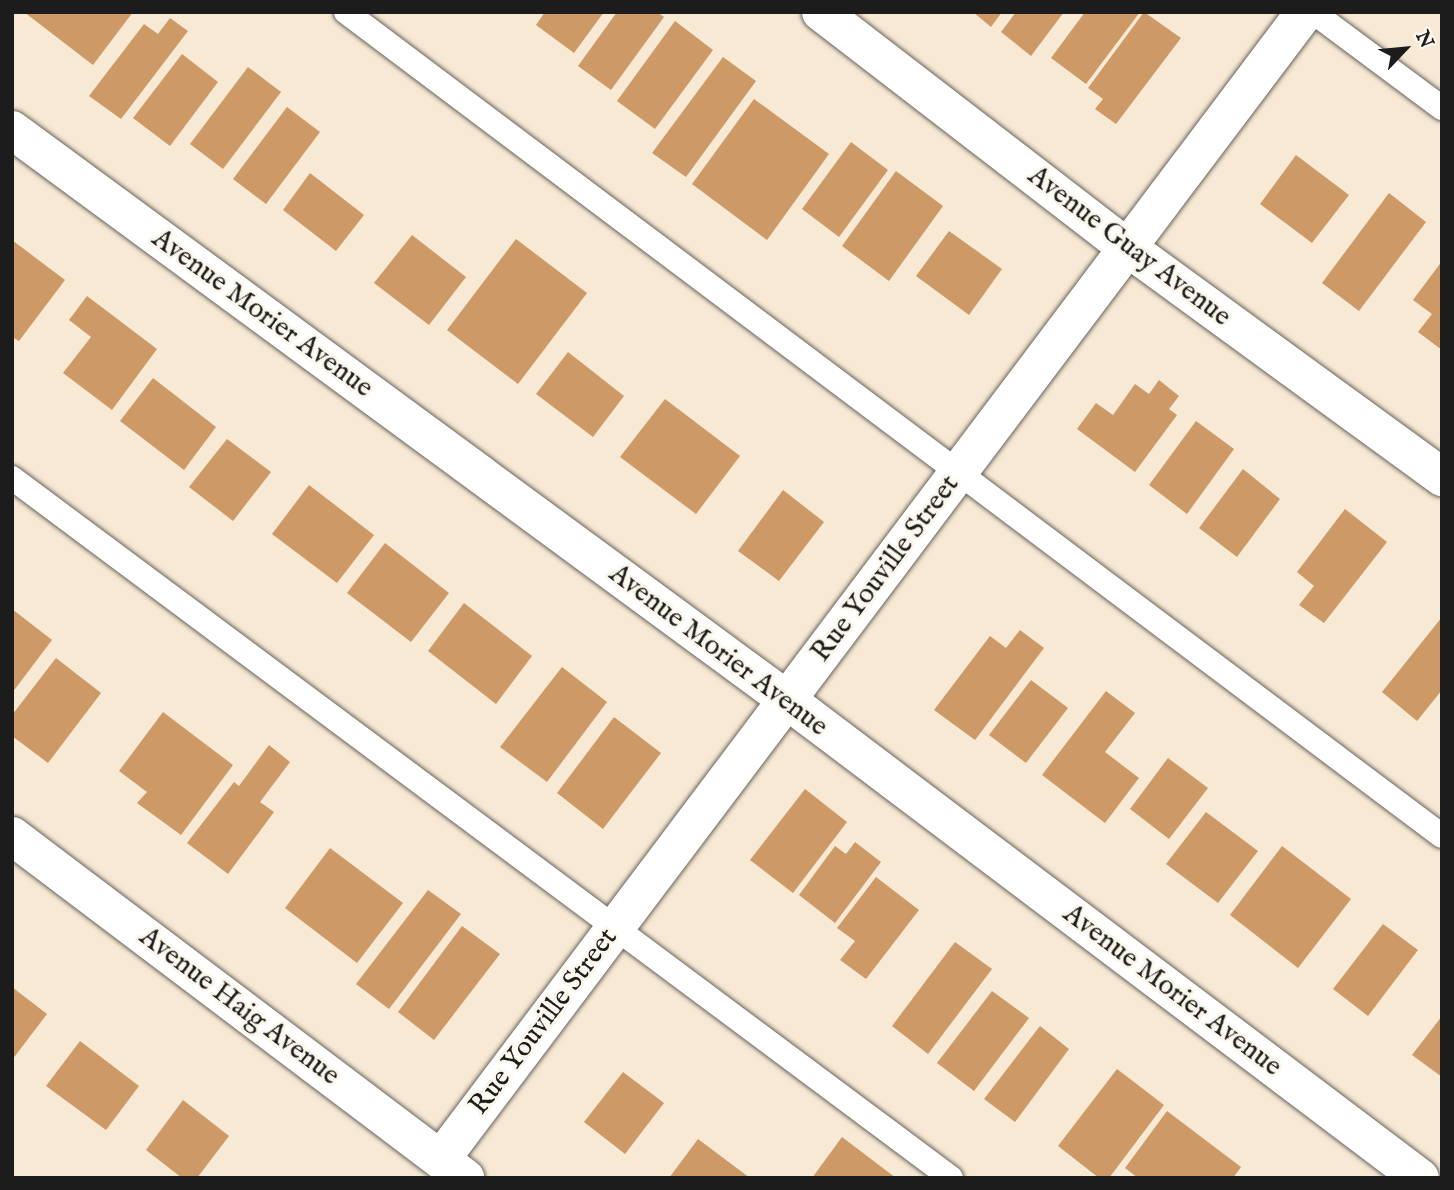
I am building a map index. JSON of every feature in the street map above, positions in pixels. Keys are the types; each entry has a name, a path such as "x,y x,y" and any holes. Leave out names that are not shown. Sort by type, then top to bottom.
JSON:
{"street":[{"name":"Avenue Guay Avenue","path":"821,12 1128,248 1442,477"},
{"name":"Rue Youville Street","path":"453,1169 616,926 1305,12"},
{"name":"Avenue Morier Avenue","path":"12,130 786,700 1420,1178"},
{"name":"Avenue Haig Avenue","path":"12,836 453,1169"}],"lane":[{"path":"346,12 1442,836"},
{"path":"1313,12 1442,108"},
{"path":"12,478 951,1178"}],"building":[{"path":"24,12 133,12 93,65"},
{"path":"545,12 604,12 574,53 536,25"},
{"path":"617,12 657,12 664,17 611,90 578,66"},
{"path":"973,12 1002,12 991,27"},
{"path":"1016,12 1064,12 1031,56 1001,32"},
{"path":"1085,12 1140,12 1086,84 1051,58"},
{"path":"1144,12 1181,38 1116,124 1095,109 1103,99 1088,88"},
{"path":"170,18 188,31 121,119 89,96 144,24 158,34"},
{"path":"675,21 713,50 655,129 617,101"},
{"path":"182,54 218,82 170,146 133,118"},
{"path":"723,57 756,81 686,177 652,153"},
{"path":"248,67 281,92 223,169 190,144"},
{"path":"754,99 829,154 767,240 692,184"},
{"path":"287,107 320,132 266,204 233,179"},
{"path":"851,142 888,170 839,237 802,209"},
{"path":"1296,155 1349,195 1312,243 1260,204"},
{"path":"896,171 943,206 889,281 842,246"},
{"path":"310,173 364,215 336,251 283,210"},
{"path":"1389,193 1426,222 1359,311 1322,283"},
{"path":"949,231 1002,269 969,315 916,276"},
{"path":"412,235 466,277 429,325 374,283"},
{"path":"516,239 587,293 518,384 447,330"},
{"path":"12,240 65,280 19,341 12,337"},
{"path":"1442,261 1442,350 1418,332 1432,314 1413,300"},
{"path":"87,296 157,349 112,410 63,373 91,337 69,320"},
{"path":"568,352 624,396 593,437 536,394"},
{"path":"153,378 216,427 184,470 120,421"},
{"path":"1159,380 1179,396 1169,409 1177,415 1135,472 1077,429 1096,403 1113,415 1135,384 1149,394"},
{"path":"665,399 740,456 696,514 620,457"},
{"path":"1196,421 1234,449 1187,514 1149,485"},
{"path":"227,439 271,472 233,521 189,487"},
{"path":"1243,469 1280,499 1237,557 1199,528"},
{"path":"309,485 374,535 337,583 272,534"},
{"path":"783,490 824,522 779,581 738,551"},
{"path":"1345,509 1387,542 1324,623 1299,605 1314,586 1297,572"},
{"path":"385,543 449,593 411,642 347,593"},
{"path":"464,603 532,656 496,704 428,651"},
{"path":"12,609 52,640 12,693"},
{"path":"1442,617 1442,690 1417,721 1382,692"},
{"path":"1020,630 1044,648 975,740 934,710 990,636 1006,648"},
{"path":"56,658 101,693 48,763 12,736 12,715"},
{"path":"562,667 607,702 547,782 500,747"},
{"path":"1031,680 1068,708 1026,763 989,735"},
{"path":"1106,691 1135,713 1105,752 1139,778 1105,823 1042,775"},
{"path":"163,712 233,765 181,835 137,803 147,792 119,771"},
{"path":"614,717 661,753 603,829 557,793"},
{"path":"269,745 290,762 260,802 274,812 228,874 187,843 234,782 239,786"},
{"path":"1168,758 1208,788 1169,839 1130,809"},
{"path":"805,789 847,822 793,893 750,860"},
{"path":"1206,812 1258,851 1218,903 1166,864"},
{"path":"855,842 881,862 835,923 799,895 835,846 846,854"},
{"path":"1282,846 1351,899 1298,968 1230,915"},
{"path":"330,848 403,903 357,963 285,908"},
{"path":"876,877 919,910 866,979 840,960 855,941 837,928"},
{"path":"428,890 461,914 389,1009 356,984"},
{"path":"1383,924 1418,950 1368,1016 1333,989"},
{"path":"462,926 500,954 434,1040 398,1012"},
{"path":"955,942 992,969 928,1054 892,1026"},
{"path":"12,987 47,1014 12,1060"},
{"path":"992,991 1029,1018 974,1091 937,1063"},
{"path":"1442,1016 1442,1077 1412,1055"},
{"path":"1040,1026 1069,1049 1015,1122 984,1099"},
{"path":"80,1041 139,1086 106,1130 46,1086"},
{"path":"1117,1069 1164,1105 1109,1178 1099,1178 1058,1146"},
{"path":"623,1072 664,1103 625,1154 584,1122"},
{"path":"183,1100 229,1136 197,1178 182,1178 146,1150"},
{"path":"1167,1111 1241,1167 1233,1178 1138,1178 1125,1168"},
{"path":"842,1137 896,1178 812,1178"},
{"path":"698,1139 750,1178 669,1178"}]}
